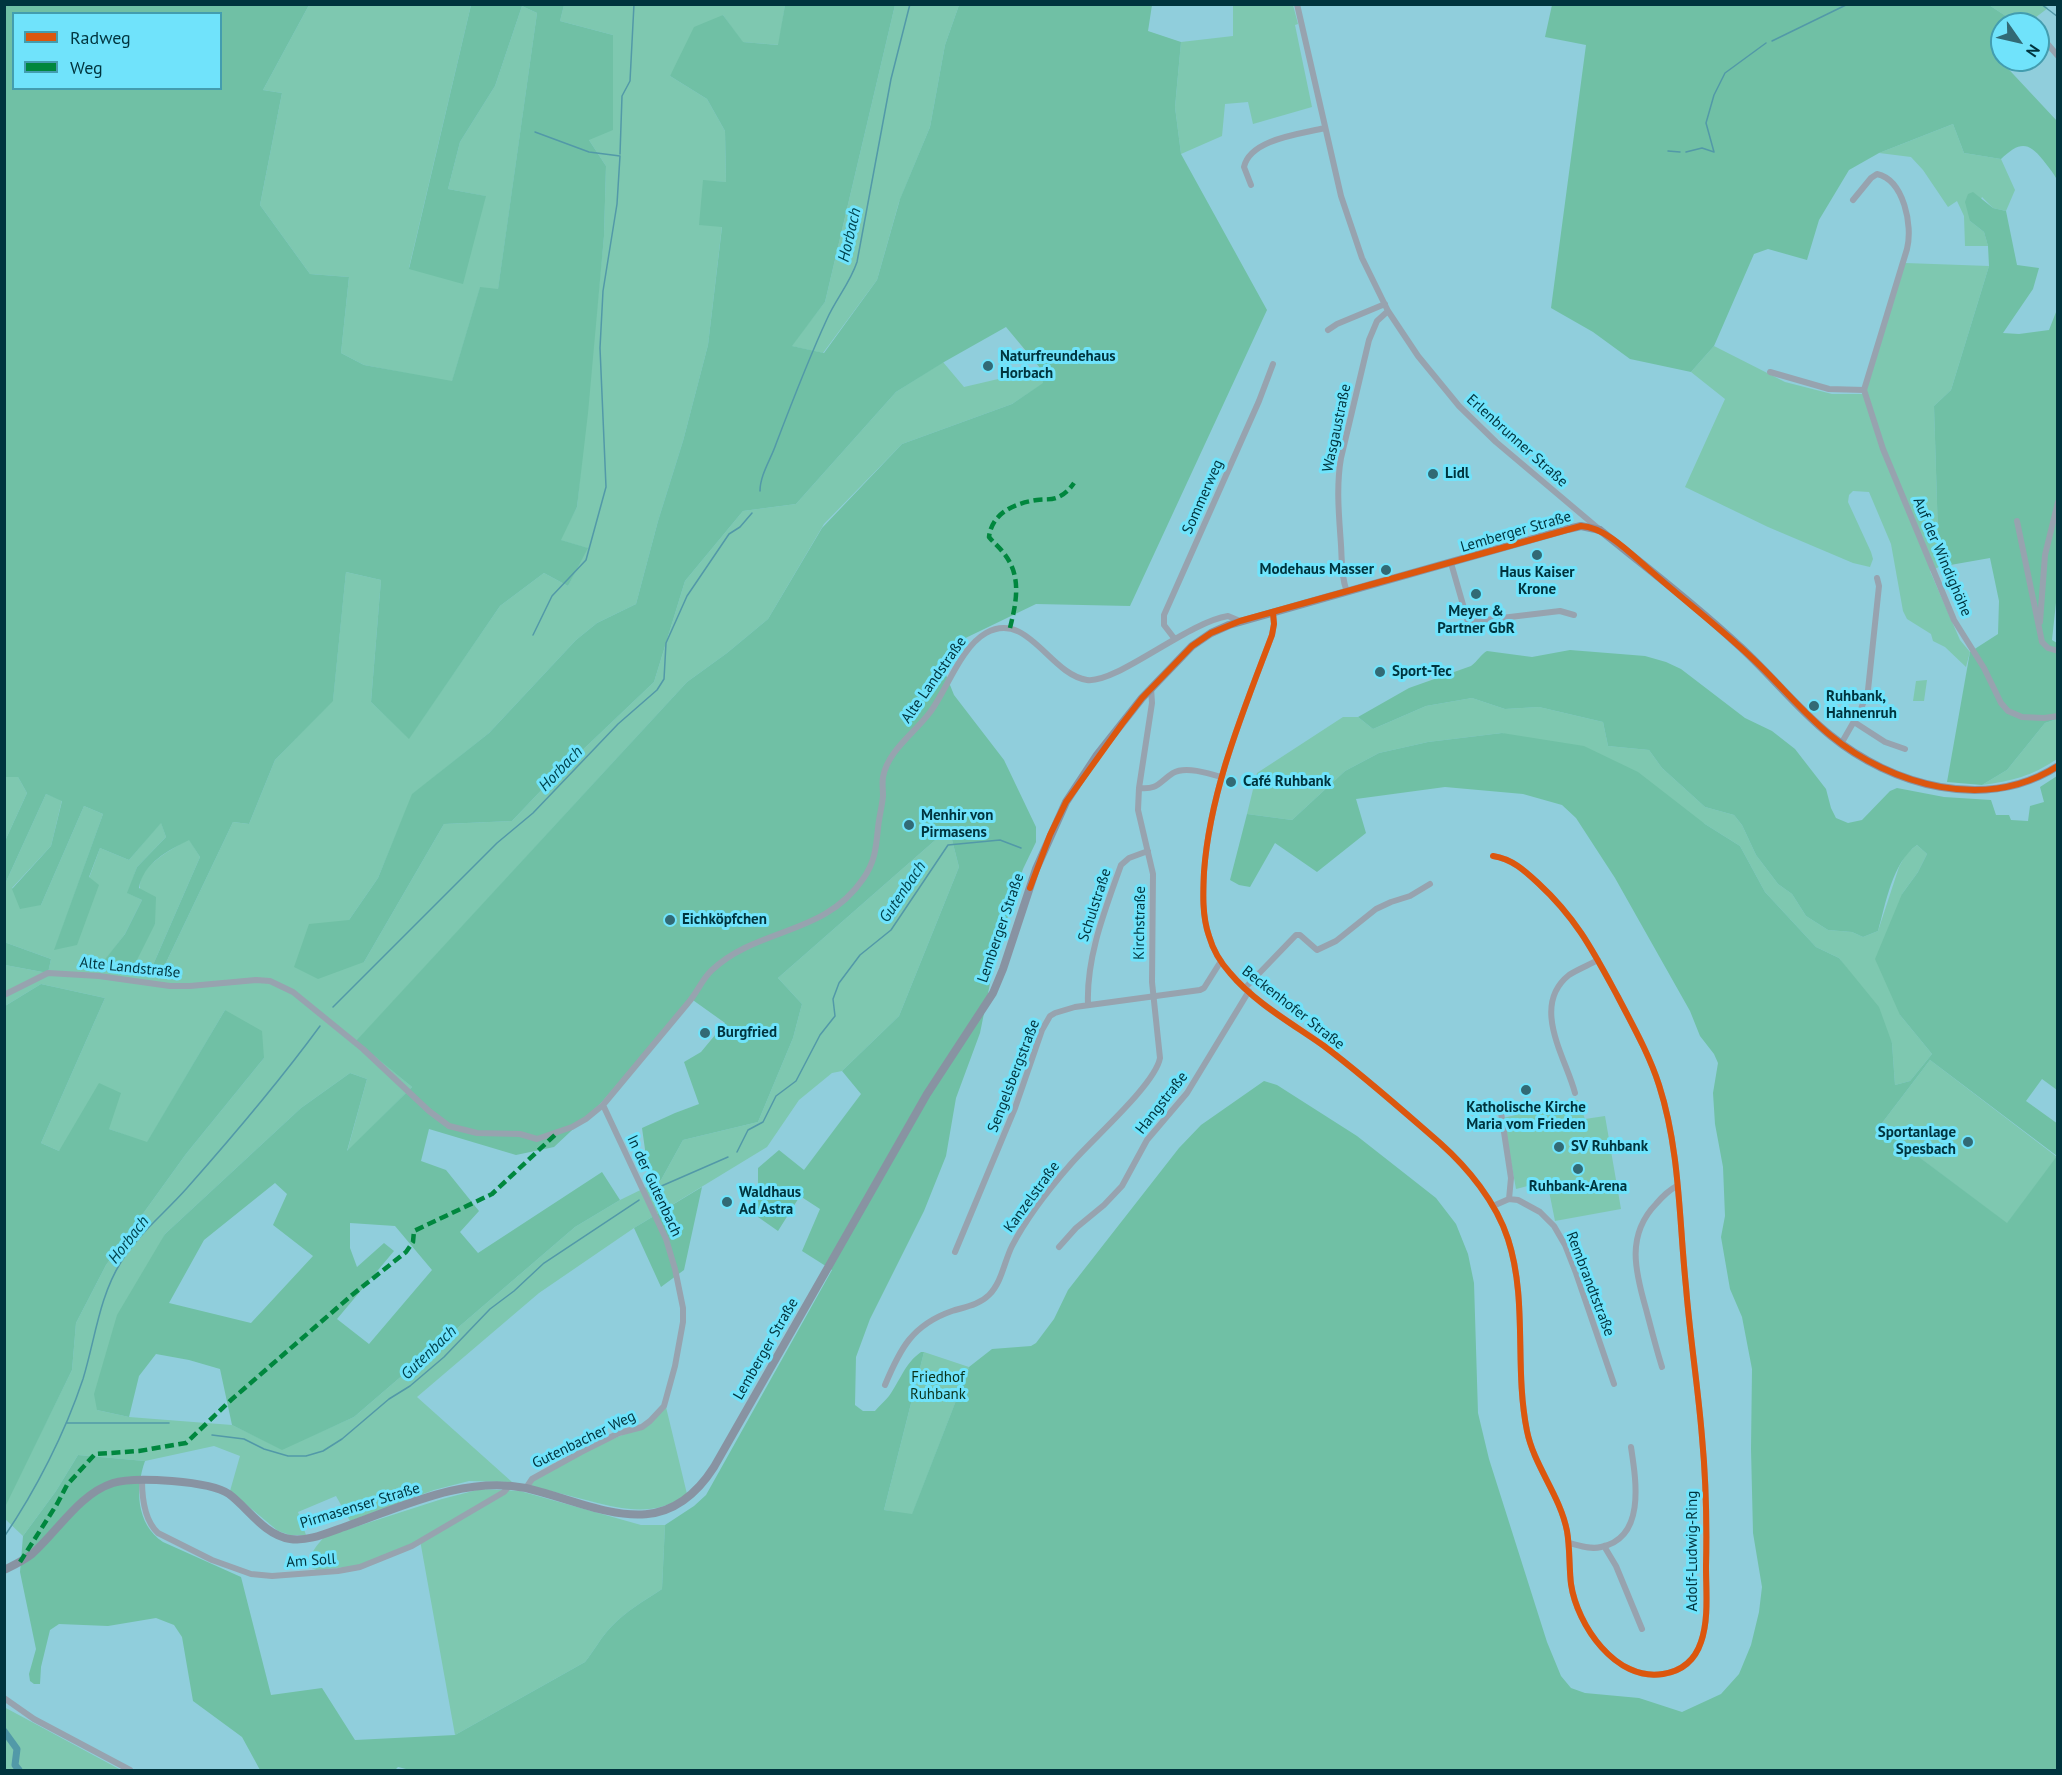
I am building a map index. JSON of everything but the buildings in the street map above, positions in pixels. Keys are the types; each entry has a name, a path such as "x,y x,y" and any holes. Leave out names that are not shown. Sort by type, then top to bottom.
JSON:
{"main road":[{"name":"Lemberger Straße","path":"692,1496 714,1467 936,1078 993,993 1036,869 1066,802 1097,755 1151,688 1202,639 1240,621 1581,526 1600,530 1735,642 1821,728 1870,763 1915,781 1948,788 1975,790 2000,789 2028,782 2058,766"},
{"name":"Pirmasenser Straße","path":"4,1570 31,1555 90,1496 114,1483 142,1480 216,1487 238,1502 268,1529 281,1537 297,1539 321,1534 457,1489 482,1485 510,1485 526,1488 631,1515 661,1513 692,1496"}],"street":[{"name":"Erlenbrunner Straße","path":"1297,4 1325,128 1350,224 1362,258 1388,311 1418,356 1459,406 1496,442 1600,530"},
{"path":"1251,185 1244,167 1248,156 1256,148 1325,128"},
{"path":"1770,372 1829,389 1864,390 1910,233 1899,192 1883,176 1877,174 1871,177 1853,200"},
{"path":"1328,330 1385,304"},
{"name":"Wasgaustraße","path":"1347,592 1342,568 1339,472 1369,340 1377,321 1388,311"},
{"name":"Sommerweg","path":"1174,638 1164,625 1164,615 1255,411 1273,364"},
{"name":"Auf der Windighöhe","path":"1864,390 1883,448 1954,620 1984,668 2001,703 2008,711 2022,717 2058,716"},
{"path":"2039,629 2044,555 2058,502"},
{"path":"1578,511 1581,526"},
{"path":"2017,521 2042,642 2048,648 2058,651"},
{"name":"Lemberger Straße","path":"1451,563 1468,622 1560,611 1574,615"},
{"path":"1841,744 1866,698 1879,586 1877,578"},
{"name":"Beckenhofer Straße","path":"1273,612 1272,635 1221,777 1207,841 1203,896 1209,936 1221,961 1234,978 1330,1051 1438,1142"},
{"name":"Alte Landstraße","path":"4,995 48,973 99,976 170,986 270,981 293,992 347,1036 442,1122 477,1133 520,1134 537,1139 572,1127 603,1106 693,998 704,980 720,964 751,945 811,923 830,913 863,880 874,861 877,850 883,777 887,766 898,748 932,709 965,655 979,638 998,629 1010,627 1024,635 1064,668 1078,677 1090,680 1116,672 1174,638 1223,617 1232,617 1240,621"},
{"path":"1148,851 1138,816 1139,788 1152,703 1151,688"},
{"path":"1854,722 1885,742 1905,749"},
{"path":"1139,788 1154,788 1178,771 1221,777"},
{"name":"Kirchstraße","path":"1148,851 1153,874 1152,996"},
{"name":"Schulstraße","path":"1088,1005 1094,945 1121,866 1129,858 1148,851"},
{"name":"Adolf-Ludwig-Ring","path":"1438,1142 1466,1171 1493,1206 1507,1237 1520,1290 1521,1385 1528,1433 1537,1461 1563,1515 1569,1543 1571,1585 1578,1608 1593,1636 1608,1653 1632,1670 1645,1675 1672,1672 1693,1660 1699,1649 1704,1630 1707,1566 1702,1438 1670,1128 1658,1082 1637,1034 1598,960 1571,917 1555,899 1515,864 1502,857 1493,856"},
{"name":"Hangstraße","path":"1059,1247 1076,1228 1122,1186 1147,1140 1187,1093 1247,989 1296,935 1300,935 1320,950 1336,941 1376,909 1410,896 1430,884"},
{"path":"1575,1093 1553,1033 1554,999 1560,986 1569,976 1598,960"},
{"name":"Sengelsbergstraße","path":"954,1252 1008,1126 1044,1025 1055,1013 1088,1005 1202,989 1221,961"},
{"name":"Kanzelstraße","path":"885,1385 901,1351 921,1326 951,1311 982,1302 992,1292 1015,1240 1056,1182 1154,1075 1160,1058 1152,996"},
{"name":"In der Gutenbach","path":"603,1106 666,1239 678,1279 683,1322 670,1385"},
{"path":"1493,1206 1509,1199 1511,1178 1500,1106"},
{"path":"1662,1367 1638,1285 1635,1253 1638,1234 1645,1217 1665,1195 1677,1186"},
{"name":"Rembrandtstraße","path":"1509,1199 1524,1203 1540,1212 1554,1226 1583,1292 1614,1384"},
{"name":"Gutenbacher Weg","path":"526,1488 532,1479 602,1441 642,1427 664,1406 670,1385"},
{"path":"1569,1543 1594,1548 1604,1546 1624,1533 1633,1515 1636,1488 1631,1448"},
{"name":"Am Soll","path":"142,1480 143,1500 148,1518 158,1533 232,1568 251,1574 272,1576 319,1574 360,1567 412,1546 504,1492 510,1485"},
{"path":"1604,1546 1616,1566 1642,1629"},
{"path":"4,1698 34,1719 130,1770"}],"green space":[{"path":"5,4 309,5 263,90 282,93 260,205 310,274 349,277 341,353 364,365 452,381 480,287 498,289 537,13 522,6 495,86 460,142 448,189 486,196 463,284 409,269 471,5 564,5 560,21 613,35 613,130 589,140 606,166 604,236 588,413 577,507 561,540 588,548 568,586 544,573 500,606 409,739 371,702 381,580 346,572 333,701 275,760 249,824 233,822 162,971 153,965 200,857 189,840 158,858 141,879 139,888 156,897 155,924 131,972 99,967 125,934 142,900 127,893 137,867 166,837 161,823 129,860 100,848 89,877 99,885 77,945 54,950 103,814 84,806 41,905 20,909 12,889 51,846 62,801 46,794 5,884 5,841 27,793 18,777 4,777"},
{"path":"309,5 471,5 409,268 485,196 448,189 460,142 495,86 522,6 537,13 498,290 480,288 452,382 364,365 341,353 349,277 310,274 260,205 282,93 263,90"},
{"path":"564,5 785,5 779,45 742,42 723,15 670,76 707,99 725,131 726,182 703,181 722,226 708,345 636,604 597,623 576,640 489,733 413,794 378,878 349,920 364,962 444,824 512,821 551,780 654,682 685,581 743,511 796,504 896,392 943,362 964,387 1041,369 1044,383 1012,404 902,444 824,524 768,619 687,682 357,1041 412,1087 347,1152 367,1079 350,1073 301,1108 165,1234 97,1410 129,1417 232,1425 282,1449 354,1417 575,1227 620,1200 661,1180 683,1140 758,1122 793,1038 802,1004 778,978 949,828 959,867 899,1016 842,1071 832,1073 799,1100 767,1147 634,1228 539,1293 417,1397 512,1482 469,1481 434,1490 350,1521 336,1496 298,1512 306,1535 290,1535 278,1531 230,1491 240,1456 214,1446 145,1461 78,1455 56,1491 23,1536 5,1519 4,1507 72,1370 76,1323 106,1265 186,1154 264,1058 225,1010 147,1143 109,1129 59,1151 41,1143 105,998 41,984 5,1006 5,965 48,973 51,959 4,942 5,884 46,794 62,800 51,846 12,888 41,905 84,806 103,814 55,949 89,878 100,848 129,860 161,822 166,837 137,867 128,893 142,900 125,934 100,967 155,924 141,895 141,878 159,858 189,839 200,857 153,965 162,971 233,822 249,824 275,760 333,700 346,572 381,580 371,702 409,738 500,606 544,573 568,586 587,548 560,540 577,507 604,236 606,166 589,140 613,35 560,21"},
{"path":"785,5 895,5 825,302 792,346 824,353 877,280 900,199 930,127 945,45 959,5 1152,5 1148,31 1181,42 1175,107 1181,154 1267,310 1130,606 1036,604 951,645 942,665 954,695 1004,760 1036,827 1036,842 1023,869 996,954 980,1033 956,1098 946,1156 924,1211 870,1319 856,1357 855,1405 863,1411 875,1411 889,1396 915,1356 924,1352 884,1510 912,1514 969,1367 992,1349 1031,1346 1036,1343 1054,1319 1068,1290 1179,1148 1201,1125 1264,1081 1277,1085 1357,1136 1436,1198 1456,1224 1468,1254 1474,1283 1478,1413 1489,1459 1547,1642 1561,1676 1571,1688 1585,1693 1639,1698 1682,1712 1721,1694 1739,1674 1751,1645 1762,1587 1753,1533 1752,1369 1742,1317 1730,1289 1721,1237 1725,1216 1723,1167 1715,1124 1713,1093 1718,1063 1700,1036 1690,1011 1615,878 1576,818 1562,805 1523,794 1445,787 1356,799 1366,833 1317,872 1275,843 1250,887 1230,880 1247,814 1292,820 1345,771 1379,753 1428,742 1502,733 1584,746 1638,772 1705,824 1740,846 1765,892 1816,947 1839,958 1879,1007 1892,1043 1895,1085 1910,1081 1932,1054 1900,1015 1875,959 1902,894 1918,872 1927,854 1917,845 1901,862 1891,884 1878,931 1863,937 1852,932 1828,930 1806,916 1792,894 1778,884 1756,855 1742,825 1734,815 1705,807 1662,768 1649,750 1608,746 1603,722 1539,707 1505,709 1472,698 1426,706 1373,729 1358,717 1409,688 1471,666 1487,651 1532,657 1570,650 1645,656 1681,669 1745,718 1772,731 1795,749 1826,789 1836,818 1848,823 1862,820 1890,791 1897,788 1944,797 1991,800 1996,815 2009,815 2011,820 2028,821 2030,806 2044,802 2040,787 2057,776 2057,1090 2042,1079 2026,1101 2058,1124 2058,1180 2056,1182 2058,1185 2057,1770 410,1770 398,1767 395,1770 260,1770 242,1737 193,1701 182,1637 174,1625 156,1618 108,1626 59,1624 50,1630 41,1667 40,1684 30,1681 29,1674 36,1649 20,1572 23,1536 56,1491 78,1455 145,1461 139,1494 147,1526 163,1542 241,1577 271,1695 322,1688 355,1740 455,1735 585,1662 617,1621 662,1589 665,1525 706,1495 832,1270 802,1251 820,1209 800,1196 778,1231 758,1217 758,1168 779,1150 804,1170 861,1094 842,1071 899,1016 959,867 949,828 778,978 802,1004 793,1038 758,1122 683,1140 661,1180 650,1185 642,1128 699,1104 684,1062 701,1052 725,1023 690,998 602,1102 554,1147 516,1155 429,1129 421,1161 446,1170 479,1211 460,1232 478,1253 602,1172 620,1200 575,1227 354,1417 282,1450 232,1425 220,1369 156,1354 139,1376 129,1417 97,1410 94,1394 117,1315 165,1234 301,1108 350,1073 367,1079 347,1151 412,1087 356,1041 687,682 768,619 822,528 902,444 1012,404 1043,383 1041,369 1006,327 896,392 796,504 743,511 685,581 654,682 551,780 512,821 444,824 364,962 318,979 294,967 309,924 349,920 378,878 412,794 489,733 576,640 597,623 636,604 708,345 722,227 699,225 703,180 726,182 725,131 707,99 670,76 694,27 723,15 743,42 778,45","holes":["1930,1060 2057,1156 2007,1223 1879,1127","275,1183 287,1194 273,1225 313,1256 251,1323 169,1303 204,1240","350,1223 395,1226 432,1270 369,1344 337,1319 394,1251 384,1243 357,1267 350,1248"]},
{"path":"895,5 959,5 945,45 930,127 899,202 877,280 823,353 791,346 825,302"},
{"path":"1233,5 1293,5 1312,107 1253,124 1248,102 1225,104 1222,136 1181,154 1175,107 1181,42 1233,36"},
{"path":"1552,5 1989,5 2000,12 1990,12 1990,72 2011,72 2057,121 2057,180 2038,154 2028,147 2013,149 2001,159 1964,153 1953,124 1879,153 1849,170 1819,220 1807,260 1768,249 1754,254 1714,346 1691,372 1630,359 1593,332 1551,308 1586,45 1545,37"},
{"path":"1989,5 2045,5 2048,8 2043,12 2000,12"},
{"path":"1953,124 1964,153 2001,159 2015,190 2006,211 1993,208 1982,197 1970,221 1984,232 1988,246 1965,246 1964,216 1957,201 1948,207 1923,170 1911,157 1879,153"},
{"path":"1973,192 1993,208 2006,211 2017,265 2039,268 2033,289 2003,333 2019,334 2049,330 2058,307 2058,584 2052,640 2057,643 2057,719 2045,723 2007,770 1982,785 1947,782 1970,652 1998,634 1999,601 1990,558 1939,567 1934,406 1951,390 1989,266 1988,246 1984,232 1970,221 1965,202 1968,194"},
{"path":"1905,263 1989,266 1951,390 1934,406 1939,567 1930,571 1960,640 1970,652 1966,667 1945,647 1933,641 1931,634 1907,619 1903,611 1891,544 1869,492 1853,491 1849,495 1848,502 1871,552 1873,559 1870,567 1853,563 1768,527 1685,487 1725,399 1691,372 1714,346 1785,382 1832,394 1867,394 1866,389"},
{"path":"1927,680 1924,701 1913,701 1916,681"},
{"path":"1472,698 1505,709 1539,707 1603,722 1608,746 1649,750 1662,768 1705,807 1734,815 1742,825 1756,855 1778,884 1792,894 1806,916 1828,930 1852,932 1863,937 1878,931 1899,867 1906,854 1917,845 1927,854 1918,872 1902,894 1900,1015 1932,1054 1910,1081 1895,1085 1892,1043 1839,958 1816,947 1765,892 1740,846 1705,824 1502,733 1428,742 1379,753 1345,771 1292,820 1247,814 1257,773 1343,717 1358,717 1373,729 1426,706"},
{"path":"2057,719 2057,759 2021,777 1982,785 2007,770 2045,723"},
{"path":"5,777 18,777 27,793 5,841"},
{"path":"4,942 51,959 48,973 5,965"},
{"path":"41,984 105,998 41,1143 59,1151 99,1083 121,1093 109,1129 147,1142 225,1010 262,1031 264,1058 186,1154 106,1265 76,1323 72,1370 5,1507 5,1006"},
{"name":"Sportanlage Spesbach","path":"1930,1060 2057,1157 2007,1224 1879,1127"},
{"name":"SV Ruhbank","path":"1578,1100 1585,1119 1605,1116 1621,1209 1555,1221 1547,1181 1516,1189 1503,1118"},
{"path":"702,1187 684,1270 661,1287 634,1228"},
{"name":"Friedhof Ruhbank","path":"924,1352 969,1367 912,1515 884,1510"},
{"path":"666,1407 687,1494 664,1506 640,1510 603,1504 531,1486 534,1478 581,1452 642,1427"},
{"path":"481,1489 520,1491 641,1525 665,1525 662,1589 617,1621 585,1662 455,1735 420,1540 358,1566 316,1570 312,1568 311,1559 313,1551 324,1537 442,1499"},
{"path":"4,1707 121,1770 5,1770"}],"waterway":[{"path":"620,154 622,96 630,81 634,4"},
{"name":"Horbach","path":"760,491 764,473 813,350 857,262 891,79 910,4"},
{"path":"1772,41 1848,4"},
{"path":"2041,4 2058,17"},
{"path":"1686,152 1702,148 1714,152 1706,123 1714,95 1725,73 1766,43"},
{"path":"533,635 552,596 586,560 606,487 600,348 603,291 617,204 620,156 589,152 535,132"},
{"path":"1668,151 1680,152"},
{"name":"Horbach","path":"333,1007 497,843 533,813 618,724 657,690 664,679 666,643 687,596 729,534 740,527 752,513"},
{"name":"Gutenbach","path":"737,1152 748,1130 763,1122 776,1096 796,1081 820,1035 835,1016 833,999 839,983 860,955 891,930 948,845 1000,840 1021,848"},
{"name":"Horbach","path":"4,1537 38,1481 68,1420 83,1379 102,1304 121,1262 144,1233 238,1129 320,1026"},
{"name":"Gutenbach","path":"650,1191 728,1157"},
{"name":"Gutenbach","path":"212,1435 244,1439 264,1449 288,1456 306,1456 323,1451 342,1439 389,1399 410,1386 444,1357 490,1309 514,1291 544,1263 639,1200"},
{"name":"Gutenbach","path":"66,1423 169,1423"},
{"path":"4,1731 17,1749 15,1765 19,1770"}],"marked path":[{"path":"1010,628 1015,607 1015,578 1008,560 989,537 991,528 1000,515 1013,506 1029,501 1056,498 1074,483"},
{"path":"20,1562 67,1485 95,1454 139,1451 186,1443 231,1400 352,1295 406,1252 413,1242 414,1231 492,1194 557,1133"}],"cycle path":[{"path":"1030,888 1050,835 1066,802 1142,698 1192,646 1211,633 1240,621 1581,526 1600,531 1619,543 1740,647 1830,735 1855,753 1882,768 1940,787 1971,790 2001,788 2030,780 2058,766"},
{"path":"1273,613 1272,635 1229,752 1207,841 1203,888 1205,921 1211,941 1220,961 1240,984 1287,1021 1339,1057 1397,1106 1450,1153 1489,1199 1508,1239 1518,1286 1521,1383 1527,1431 1535,1456 1564,1518 1568,1537 1571,1584 1581,1616 1590,1633 1615,1660 1630,1669 1646,1674 1670,1673 1687,1664 1695,1654 1704,1633 1706,1518 1703,1453 1678,1185 1666,1110 1646,1051 1583,936 1552,896 1533,878 1512,862 1493,856"}],"place":[{"name":"Naturfreundehaus Horbach","path":"988,366"},
{"name":"Lidl","path":"1433,474"},
{"name":"Haus Kaiser Krone","path":"1537,555"},
{"name":"Modehaus Masser","path":"1386,570"},
{"name":"Meyer & Partner GbR","path":"1476,594"},
{"name":"Sport-Tec","path":"1380,672"},
{"name":"Ruhbank, Hahnenruh","path":"1814,706"},
{"name":"Café Ruhbank","path":"1231,782"},
{"name":"Menhir von Pirmasens","path":"909,825"},
{"name":"Eichköpfchen","path":"670,920"},
{"name":"Burgfried","path":"705,1033"},
{"name":"Katholische Kirche Maria vom Frieden","path":"1526,1090"},
{"name":"Sportanlage Spesbach","path":"1968,1142"},
{"name":"SV Ruhbank","path":"1559,1147"},
{"name":"Ruhbank-Arena","path":"1578,1169"},
{"name":"Waldhaus Ad Astra","path":"727,1202"}]}
